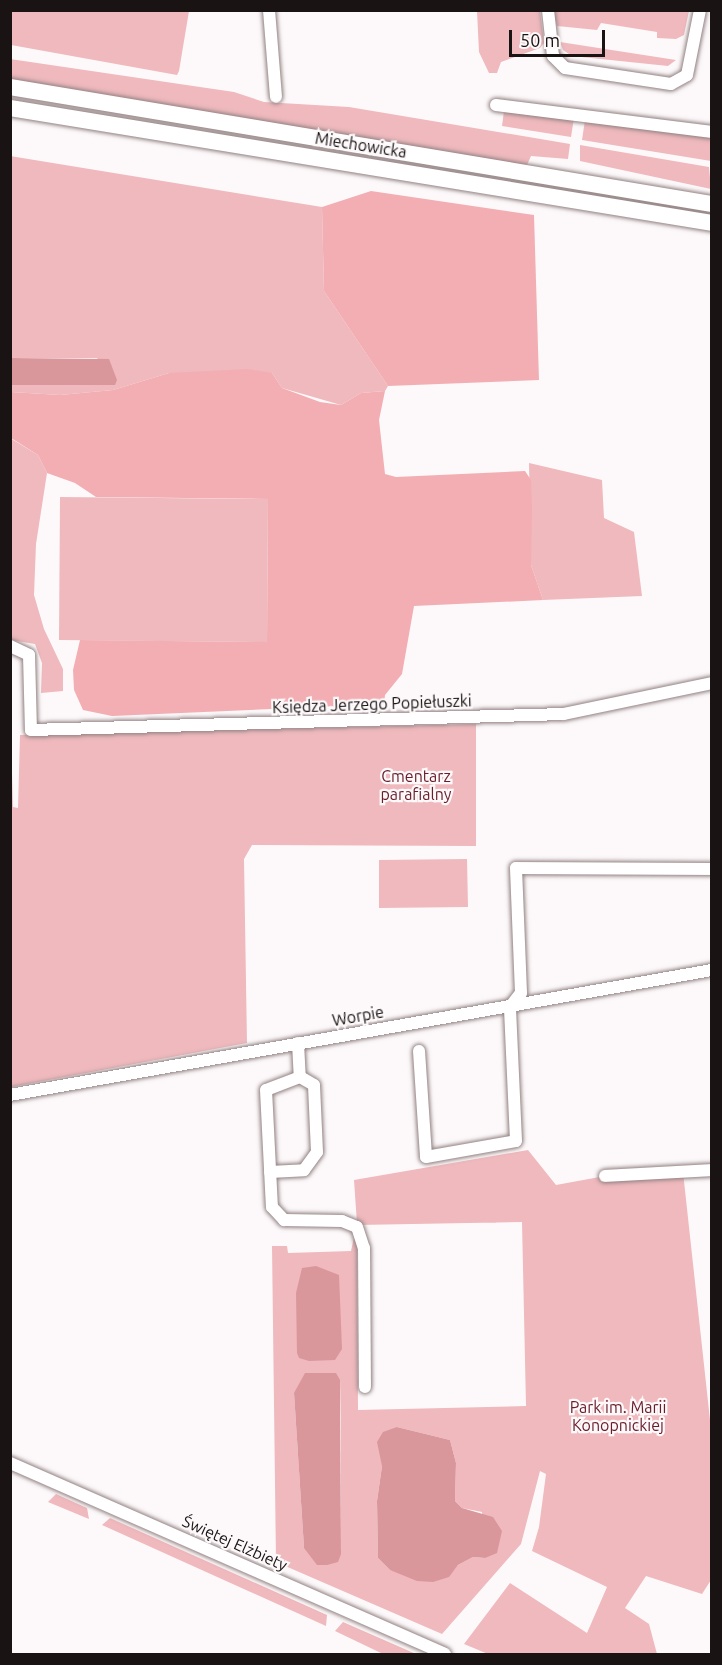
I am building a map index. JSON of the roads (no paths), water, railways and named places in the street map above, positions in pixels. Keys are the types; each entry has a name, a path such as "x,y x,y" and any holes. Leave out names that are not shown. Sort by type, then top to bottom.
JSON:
{"main road":[{"name":"Miechowicka","path":"10,87 711,204"},
{"name":"Miechowicka","path":"10,108 711,224"}],"street":[{"path":"268,10 276,97"},
{"path":"548,10 553,56 565,68 671,84 687,75 700,10"},
{"path":"496,105 711,132"},
{"name":"Księdza Jerzego Popiełuszki","path":"10,646 29,655 31,730 564,714 711,682"},
{"path":"419,1051 426,1157 516,1141 510,1006 521,993 516,868 711,869"},
{"name":"Worpie","path":"10,1095 711,970"},
{"path":"298,1043 300,1077"},
{"path":"270,1172 304,1170 317,1152 314,1085 300,1077"},
{"path":"300,1077 266,1090 272,1207 284,1220 342,1221 357,1227 364,1248 365,1387"},
{"path":"605,1176 711,1170"},
{"name":"Świętej Elżbiety","path":"10,1463 445,1654"}],"park label":[{"name":"Cmentarz parafialny","path":"416,785"},
{"name":"Park im. Marii Konopnickiej","path":"618,1416"}]}
